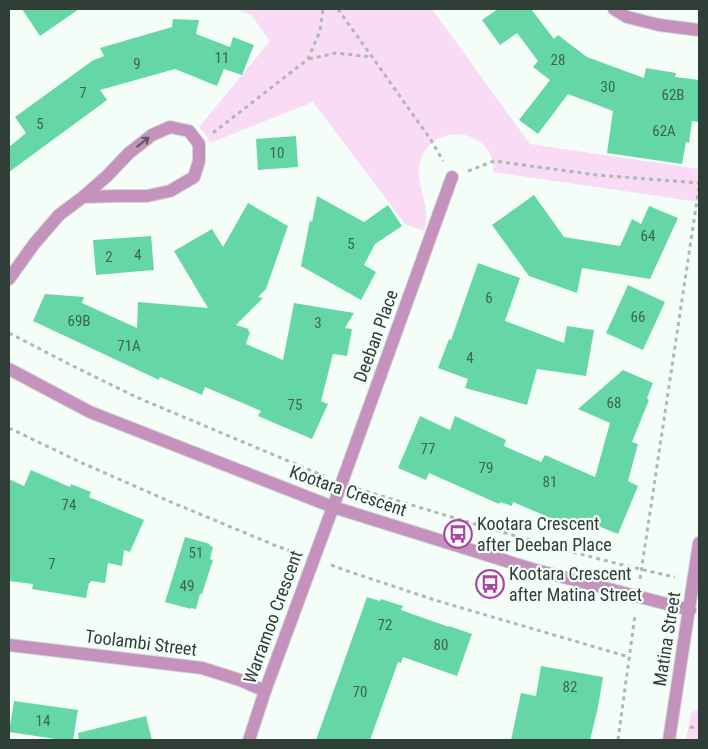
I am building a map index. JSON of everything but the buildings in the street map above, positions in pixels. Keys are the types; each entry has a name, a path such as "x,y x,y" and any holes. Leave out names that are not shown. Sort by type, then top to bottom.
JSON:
{"street":[{"path":"614,9 627,17 659,25 699,30"},
{"path":"9,279 34,244 59,215 83,198 130,153 152,135 170,127 189,132 199,144 199,161 194,177 170,191 147,196 83,198"},
{"name":"Deeban Place","path":"333,507 452,177"},
{"name":"Kootara Crescent","path":"9,369 90,412 333,507 532,569 690,610"},
{"name":"Warramoo Crescent","path":"249,740 265,691 333,507"},
{"name":"Matina Street","path":"669,740 699,544"},
{"name":"Toolambi Street","path":"9,645 202,668 240,680 265,691"}],"path":[{"path":"308,59 320,31 323,9"},
{"path":"338,9 431,140 452,177 494,161 597,175 699,183"},
{"path":"199,144 308,59 336,53 373,58"},
{"path":"618,740 641,570 699,187"},
{"path":"9,333 136,397 341,484 505,534 694,582"},
{"path":"9,428 80,462 280,548 314,557 350,572 438,601 629,657"}],"shaded area":[{"path":"235,9 432,9 530,144 699,169 699,202 493,172 492,160 488,150 480,142 459,134 448,135 437,139 421,157 419,178 426,210 424,231 405,224 313,102 210,143 199,127 270,41 251,15"},
{"path":"699,699 699,740 686,740 691,713 698,709"}],"place":[{"name":"Kootara Crescent after Deeban Place","path":"458,534"},
{"name":"Kootara Crescent after Matina Street","path":"490,584"}]}
